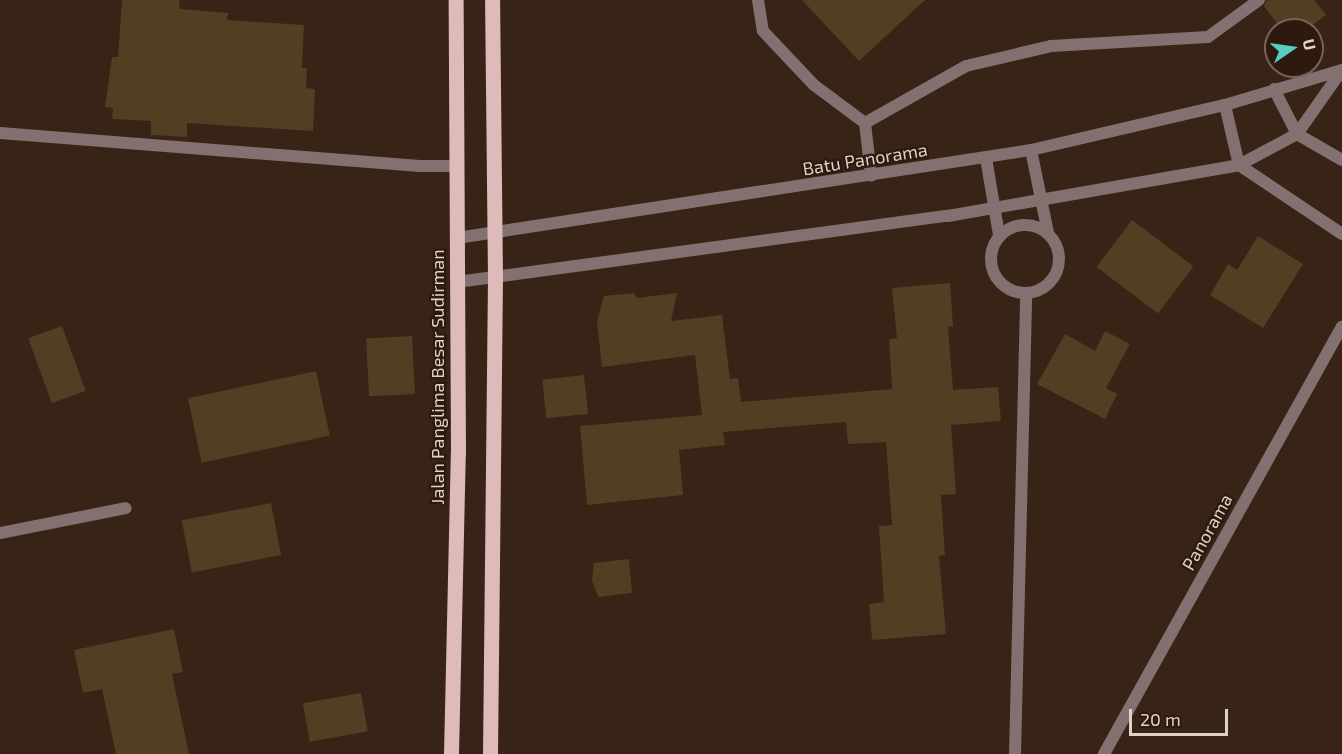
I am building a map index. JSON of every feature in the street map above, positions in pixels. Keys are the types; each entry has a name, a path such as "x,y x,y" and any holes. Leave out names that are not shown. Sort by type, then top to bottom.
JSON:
{"main road":[{"name":"Jalan Panglima Besar Sudirman","path":"451,754 458,452 456,0"},
{"path":"490,754 494,560 495,278 492,0"}],"street":[{"path":"758,0 763,31 814,85 865,123 871,176"},
{"path":"865,123 966,66 1052,46 1208,37 1259,0"},
{"path":"457,282 948,216 1239,165 1297,134 1342,70"},
{"name":"Batu Panorama","path":"457,238 1031,150 1225,105 1342,70"},
{"path":"1274,89 1297,134 1342,160"},
{"path":"1225,105 1239,165 1342,234"},
{"path":"0,133 420,166 457,165"},
{"path":"1031,150 1048,233 1056,244 1059,257 1057,271 1050,282 1039,290 1026,293 1013,291 1001,285 993,274 991,254 999,236 1010,227 1023,224 1036,226 1048,233"},
{"path":"986,158 999,236"},
{"path":"1015,754 1026,293"},
{"name":"Panorama","path":"1104,754 1342,327"},
{"path":"0,533 126,508"}],"building":[{"path":"122,0 179,0 180,9 228,13 227,20 304,25 302,68 307,68 306,88 315,89 313,131 187,123 187,137 151,135 151,121 112,119 113,108 105,107 112,57 118,57"},
{"path":"802,0 925,0 859,61"},
{"path":"1267,0 1314,0 1326,15 1322,18 1273,18 1264,6"},
{"path":"1132,220 1193,266 1158,313 1096,267"},
{"path":"1258,236 1303,264 1263,328 1210,295 1228,264 1237,270"},
{"path":"950,283 953,326 948,327 953,390 998,387 1001,421 951,425 956,494 941,495 945,555 939,556 946,634 872,640 869,604 884,602 879,526 892,525 886,442 848,444 846,422 723,432 725,445 679,450 683,495 587,505 580,426 702,415 695,355 602,367 597,322 604,296 635,293 636,298 677,293 671,321 722,315 730,379 738,378 741,402 892,389 889,339 897,338 892,288"},
{"path":"62,326 86,391 52,403 28,338"},
{"path":"1105,331 1130,344 1106,388 1117,394 1105,419 1037,384 1065,334 1095,351"},
{"path":"412,336 415,394 369,396 366,338"},
{"path":"316,371 330,436 202,463 188,398"},
{"path":"584,375 588,414 546,418 542,379"},
{"path":"271,503 281,555 192,572 182,520"},
{"path":"629,559 632,593 598,597 592,580 594,563"},
{"path":"174,629 183,672 172,674 189,754 116,754 102,689 83,693 74,650"},
{"path":"361,693 368,731 310,742 303,703"}]}
